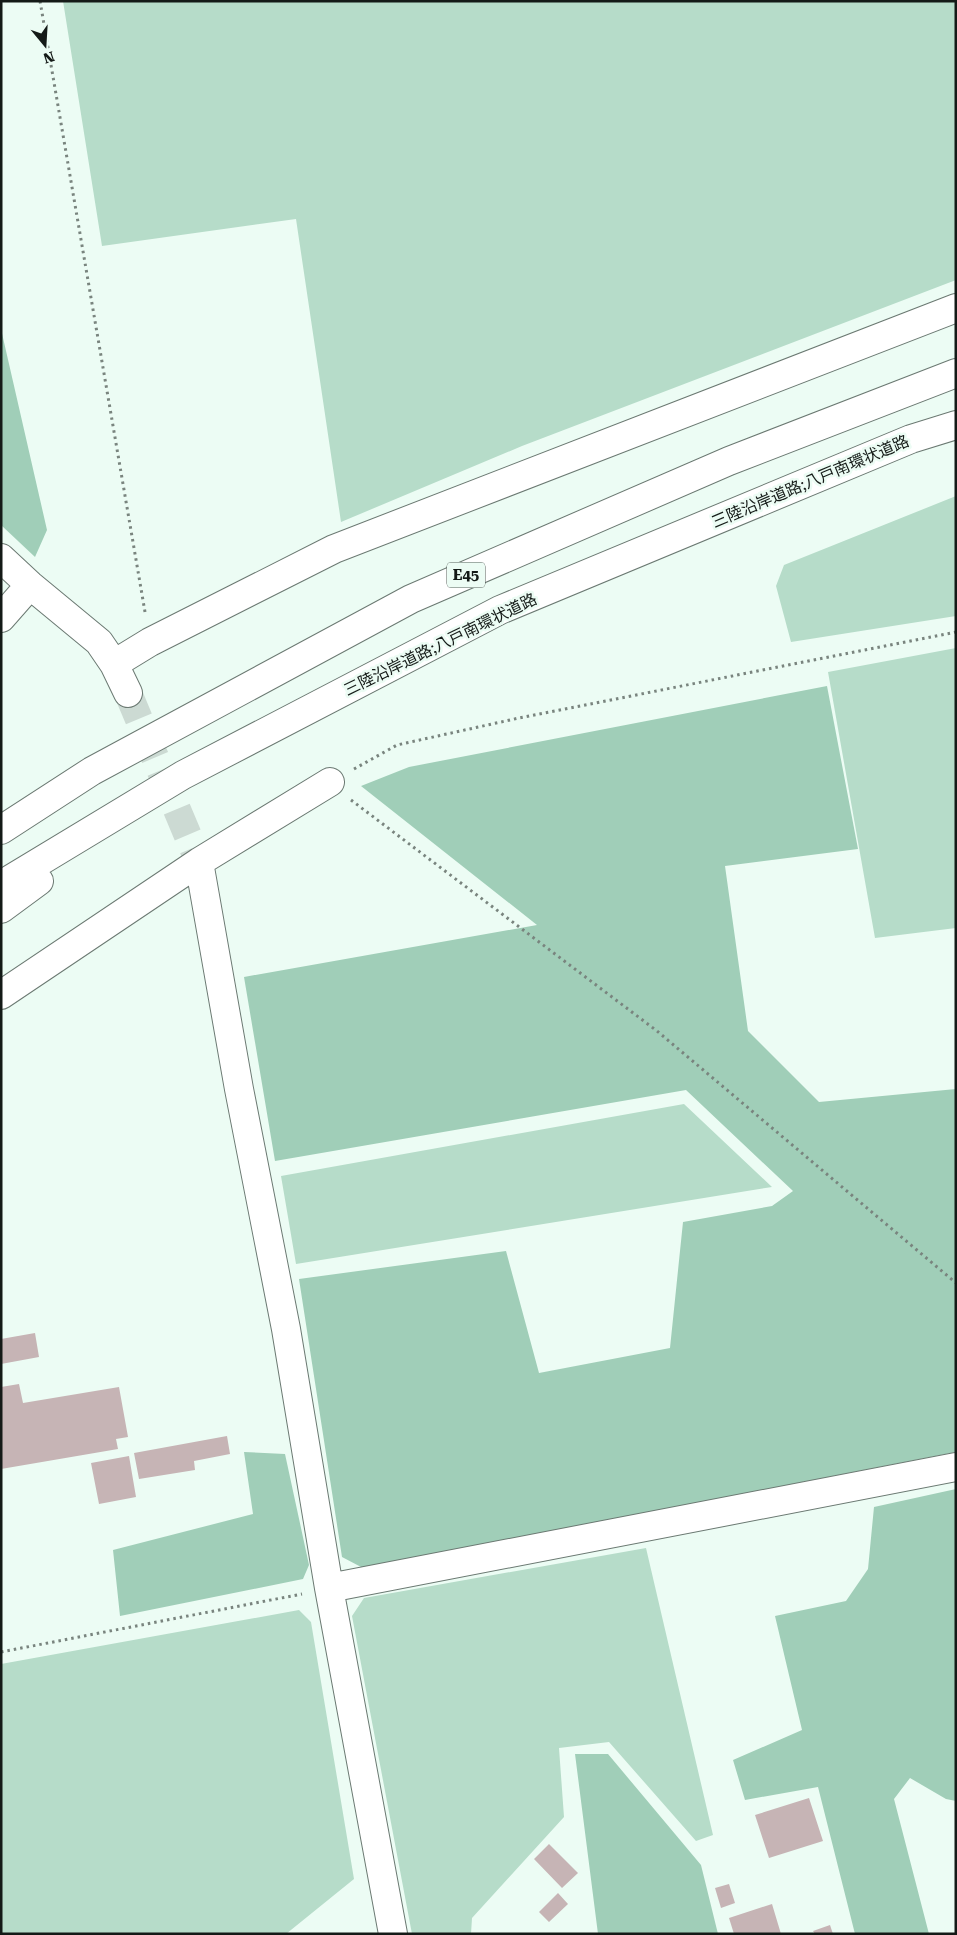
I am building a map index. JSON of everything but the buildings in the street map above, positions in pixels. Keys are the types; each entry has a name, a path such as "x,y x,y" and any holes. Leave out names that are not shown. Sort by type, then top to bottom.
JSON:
{"main road":[{"path":"114,664 150,642 334,549 956,308"},
{"name":"E45","path":"1,830 92,770 411,600 729,461 956,372"},
{"name":"三陸沿岸道路;八戸南環状道路","path":"1,885 183,775 500,610 911,439 956,425"},
{"path":"1,558 30,585 99,642 114,664 128,693"},
{"path":"1,618 30,585"},
{"path":"1,908 183,775"},
{"path":"1,995 199,862 330,782"},
{"path":"199,862 238,1088 286,1329 329,1588 393,1934"},
{"path":"329,1588 956,1467"}],"path":[{"path":"40,1 150,642"},
{"path":"956,632 519,718 397,745 330,782 368,815 657,1031 956,1283"},
{"path":"1,1652 329,1588"}],"green space":[{"path":"63,1 956,1 956,280 522,446 341,522 296,219 102,246"},
{"path":"1,329 47,530 35,557 1,525"},
{"path":"956,496 956,616 791,642 776,586 784,565"},
{"path":"956,648 956,928 875,938 828,672"},
{"path":"827,686 858,849 725,866 748,1031 819,1102 956,1089 956,1452 363,1568 342,1557 299,1279 506,1251 539,1373 670,1348 683,1222 772,1206 793,1191 686,1090 275,1161 244,977 537,925 361,786 409,767"},
{"path":"684,1104 772,1187 296,1264 281,1176"},
{"path":"244,1452 285,1454 309,1565 303,1579 120,1616 113,1550 253,1514"},
{"path":"956,1489 956,1801 946,1799 910,1778 894,1799 929,1934 855,1934 818,1787 745,1800 733,1760 802,1730 775,1616 846,1601 868,1569 874,1507"},
{"path":"646,1548 713,1835 696,1841 609,1742 559,1748 564,1817 472,1918 471,1934 412,1934 352,1616 364,1598"},
{"path":"299,1610 311,1622 354,1879 286,1934 1,1934 1,1664"},
{"path":"575,1754 608,1754 701,1865 718,1934 598,1934"}],"tunnel":[{"path":"128,693 199,862"}]}
